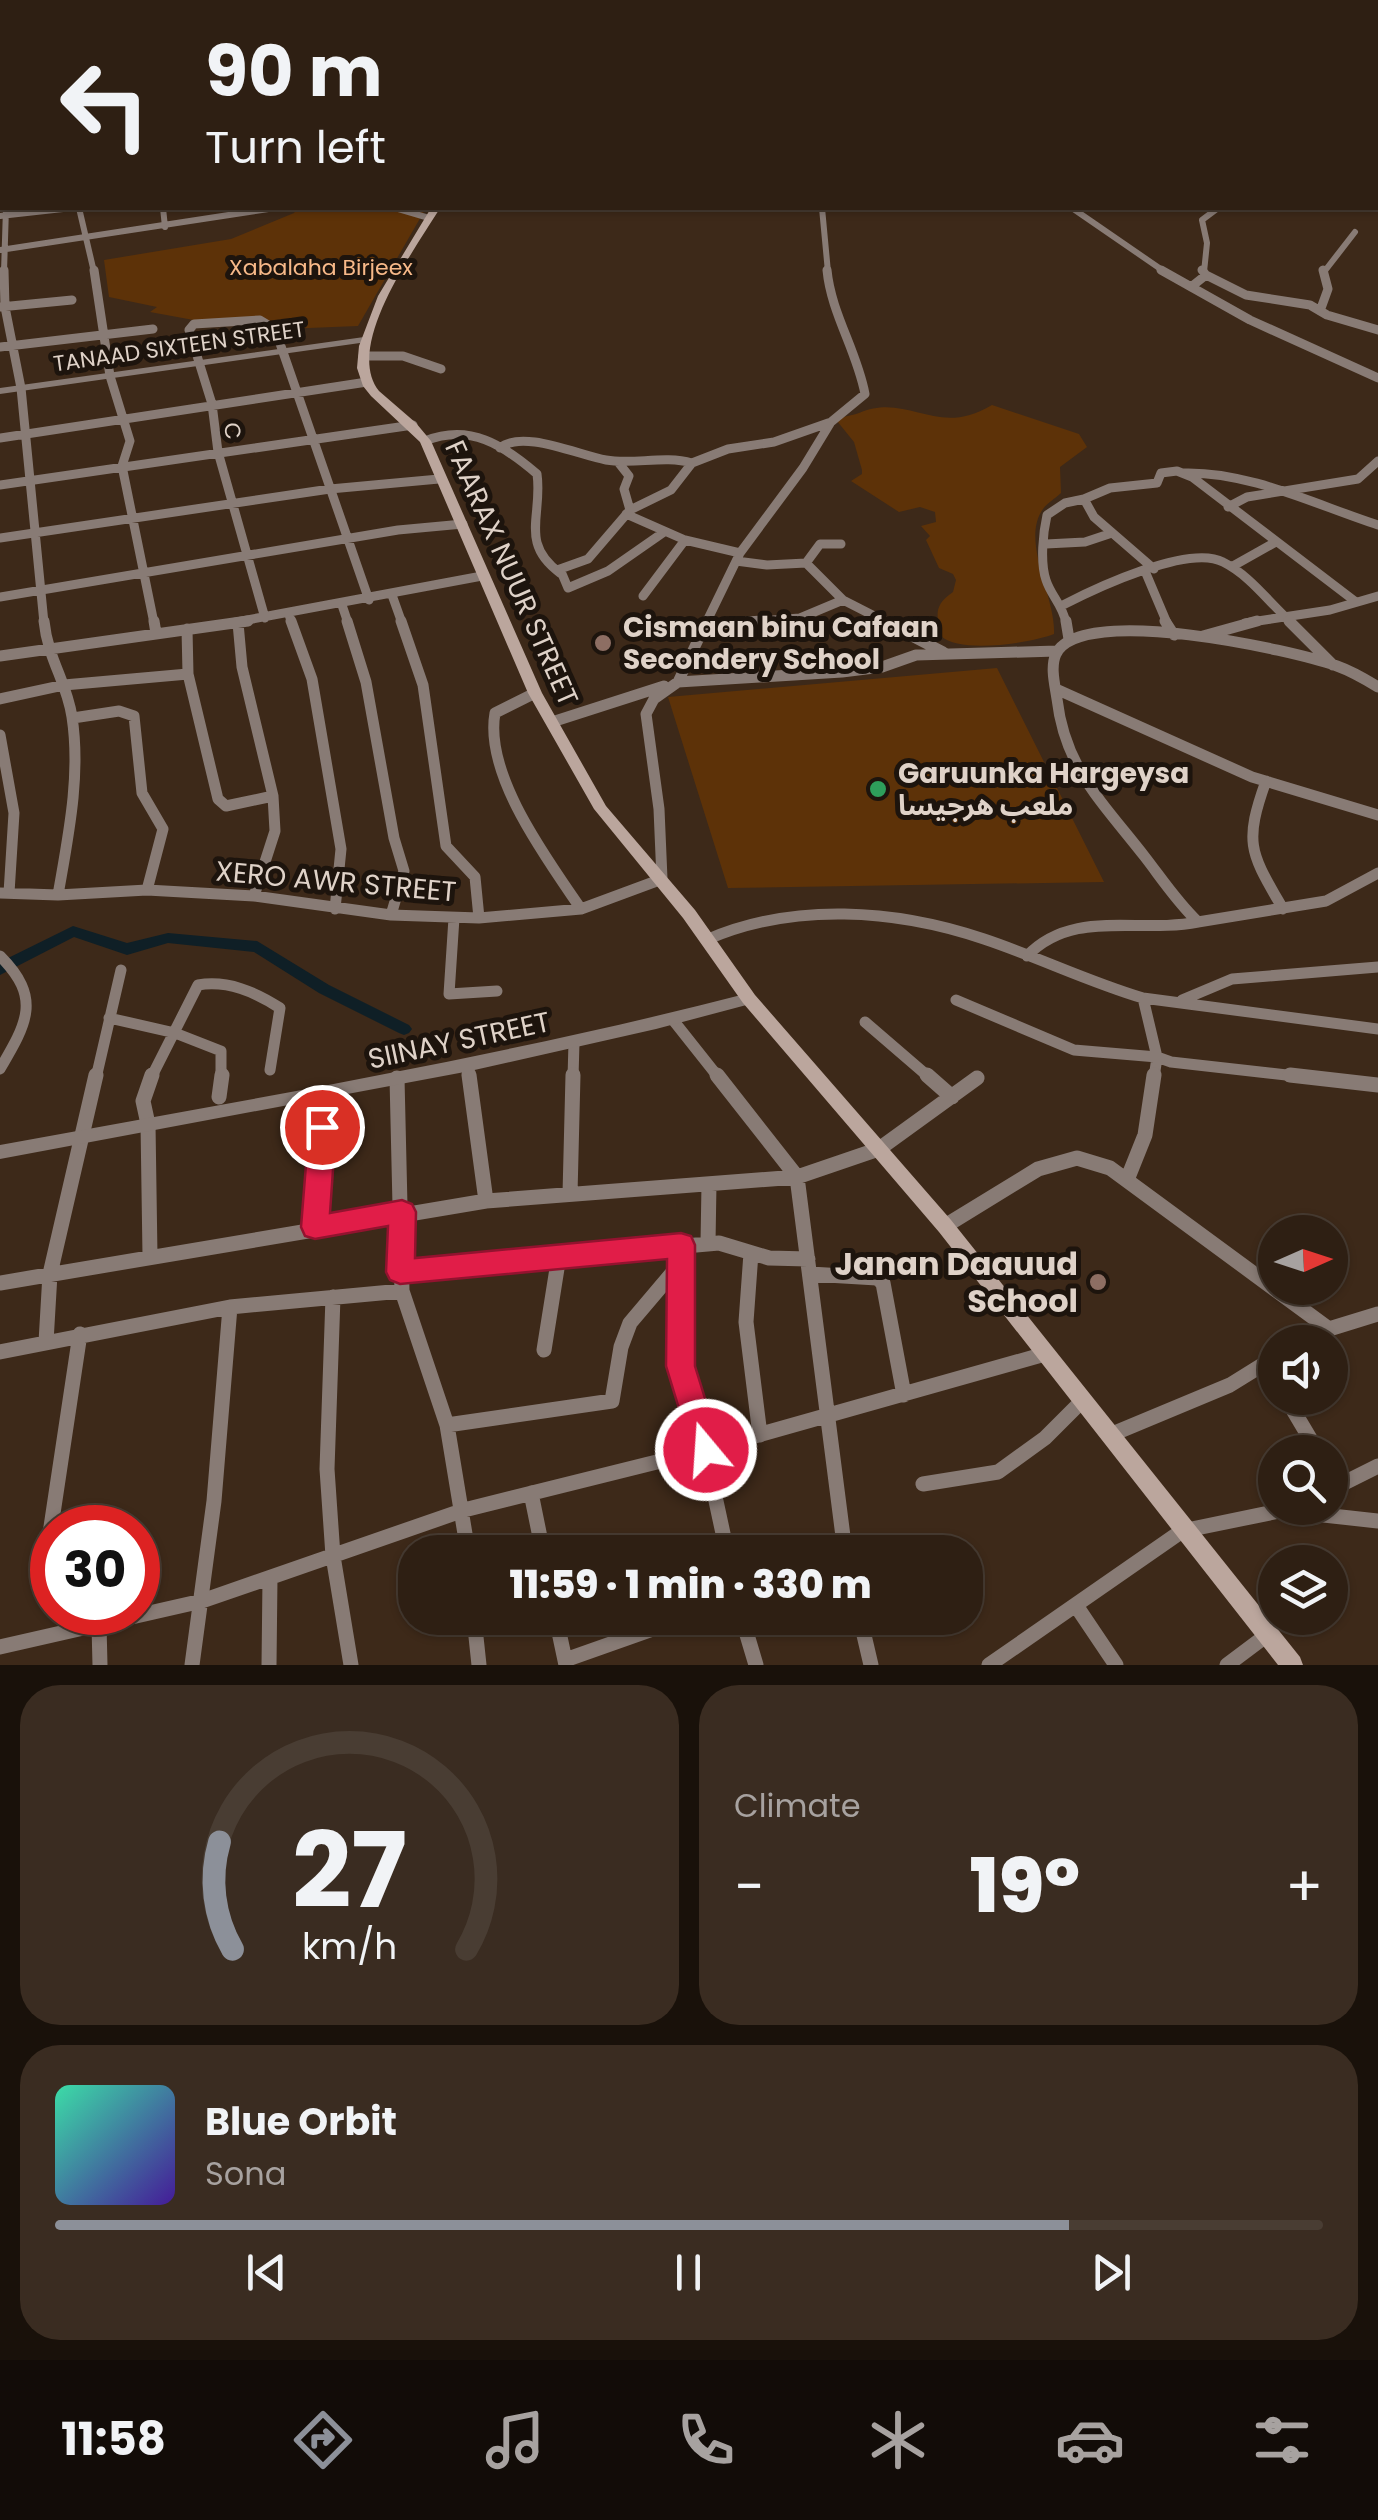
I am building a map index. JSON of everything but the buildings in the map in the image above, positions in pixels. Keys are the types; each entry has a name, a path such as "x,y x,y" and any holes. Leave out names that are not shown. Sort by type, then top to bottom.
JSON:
{"main road":[{"path":"367,382 364,340 432,213"},
{"name":"FAARAX NUUR STREET","path":"367,382 425,440 534,693 601,809 662,879 749,998 946,1226 1258,1623"},
{"name":"FAARAX NUUR STREET","path":"1268,1635 1292,1665"}],"street":[{"path":"47,210 4,213 1,250 3,307 21,388 47,650 64,684 73,718 70,828 58,895"},
{"path":"77,210 88,238 110,376 130,442 122,466 156,633"},
{"path":"163,210 165,227"},
{"path":"1,250 263,210"},
{"path":"664,532 608,571 572,589 564,585 560,569 588,560 628,512 671,490 692,463 728,449 774,442 831,422 865,394 860,366 829,288 822,210"},
{"path":"1075,210 1137,258 1252,321 1353,362 1378,378"},
{"path":"1215,210 1202,220 1207,244 1202,270 1206,275 1246,295 1300,302 1378,330"},
{"path":"1320,311 1328,289 1323,269 1355,232"},
{"path":"1191,287 1206,275"},
{"path":"3,307 72,300"},
{"path":"197,364 189,330 200,323 265,321 274,329 285,351 311,438 369,600"},
{"path":"0,347 153,329"},
{"name":"TANAAD SIXTEEN STREET","path":"0,391 364,340"},
{"path":"363,356 403,356 440,369"},
{"name":"C","path":"197,364 212,404 218,452 236,503 266,618"},
{"path":"0,438 367,382"},
{"path":"662,879 659,809 646,714 654,698 678,682 738,557 803,468 831,422"},
{"path":"0,485 413,424"},
{"path":"425,440 467,430 537,474 540,492 533,534 549,567 560,573"},
{"path":"500,448 519,439 618,462 692,463"},
{"path":"618,462 629,476 624,489 628,512"},
{"path":"1228,506 1247,498 1358,479 1378,462"},
{"path":"1070,639 1064,605 1046,580 1043,531 1047,515 1065,503 1108,488 1157,483 1160,473 1169,470 1206,472 1378,526"},
{"path":"1183,473 1356,602"},
{"path":"0,538 330,489 439,479"},
{"path":"1084,499 1094,517 1149,570 1158,608 1174,635"},
{"path":"628,512 664,532 738,557 768,565 806,563 842,600 945,653"},
{"path":"0,597 463,524"},
{"path":"1046,544 1085,542 1112,533"},
{"path":"643,596 685,540"},
{"path":"1233,566 1274,543"},
{"path":"806,563 820,544 841,544"},
{"path":"1064,605 1111,582 1208,555 1233,566 1263,591 1284,616 1320,644 1332,665"},
{"path":"0,656 289,615 482,576"},
{"path":"392,596 423,684 446,846 475,876 480,892 479,918"},
{"path":"705,625 800,618 842,600"},
{"path":"1196,638 1284,616 1375,600"},
{"path":"342,605 366,682 394,838 404,871 391,915"},
{"path":"289,615 312,679 341,849 335,908"},
{"path":"238,623 242,667 273,796 275,831 254,896"},
{"path":"188,629 188,674 220,804 273,796"},
{"path":"1198,922 1170,895 1147,860 1098,801 1059,728 1053,685 1057,651 1070,639 1100,629 1174,635 1332,665 1378,687"},
{"path":"552,722 678,682 842,672 882,667 916,655 1057,651"},
{"path":"0,698 64,684 188,674"},
{"path":"1056,689 1120,715 1184,750 1266,782 1378,815"},
{"path":"534,693 495,713 490,736 536,843 580,909"},
{"path":"73,718 119,711 134,716 142,793 164,830 147,890"},
{"path":"1,741 13,779 17,835 5,893"},
{"path":"1266,782 1248,828 1249,847 1283,909"},
{"path":"1026,956 1060,930 1139,930 1283,909 1326,901 1378,873"},
{"name":"XERO AWR STREET","path":"5,893 58,895 147,890 254,896 391,915 479,918 580,909 662,879"},
{"path":"706,940 751,923 833,915 918,922 983,939 1142,998 1378,1029"},
{"path":"454,918 449,994 497,990"},
{"path":"0,1070 30,1006 28,992 2,957"},
{"path":"1180,1001 1232,979 1378,967"},
{"path":"46,1342 50,1274 120,970"},
{"path":"150,1256 148,1124 143,1101 155,1068 198,985 213,982 247,991 280,1008 270,1070"},
{"name":"SIINAY STREET","path":"0,1152 468,1065 673,1020 749,998"},
{"path":"1126,1180 1145,1135 1157,1057 1142,998"},
{"path":"956,1000 1074,1050 1378,1085"},
{"path":"109,1018 175,1033 221,1051 219,1097"},
{"path":"673,1020 797,1178 843,1535"},
{"path":"865,1022 952,1097"},
{"path":"570,1194 574,1042"},
{"path":"468,1065 486,1200"},
{"path":"397,1078 402,1291 447,1425 466,1535"},
{"path":"0,1283 486,1200 797,1178 879,1149 977,1078"},
{"path":"315,1227 325,1094"},
{"path":"946,1226 1038,1169 1077,1158 1110,1168 1322,1325"},
{"path":"708,1243 709,1184"},
{"path":"400,1272 719,1243 809,1267 877,1278 883,1283 904,1395"},
{"path":"681,1245 680,1366 706,1450 723,1535"},
{"path":"751,1254 744,1299 749,1376 760,1435"},
{"path":"544,1350 559,1256"},
{"path":"447,1425 612,1401 622,1343 630,1325 644,1299 680,1264"},
{"path":"0,1352 230,1307 402,1291"},
{"path":"333,1298 326,1415 333,1556 351,1665"},
{"path":"192,1665 202,1601 230,1307"},
{"path":"1344,1325 1378,1314"},
{"path":"54,1505 80,1334"},
{"path":"160,1611 202,1601 464,1510 829,1417 1045,1354"},
{"path":"1110,1435 1230,1384 1258,1367"},
{"path":"923,1484 998,1472 1045,1438 1083,1400"},
{"path":"1348,1478 1378,1466"},
{"path":"532,1493 540,1535"},
{"path":"989,1665 1182,1531 1258,1516"},
{"path":"1348,1518 1378,1522"},
{"path":"270,1578 270,1665"},
{"path":"1077,1607 1116,1665"},
{"path":"0,1647 57,1635"},
{"path":"100,1635 100,1665"},
{"path":"475,1635 478,1665"},
{"path":"559,1635 565,1662 638,1635"},
{"path":"747,1635 756,1665"},
{"path":"864,1635 871,1665"},
{"path":"1226,1665 1268,1635"}],"green space":[{"name":"Xabalaha Birjeex","path":"425,210 358,326 284,329 265,321 199,321 150,312 157,307 109,297 104,260 231,239 294,213"},
{"path":"992,405 1079,434 1087,447 1060,467 1061,493 1045,507 1037,522 1037,553 1054,634 1013,643 963,645 941,636 939,628 940,606 953,592 956,580 953,574 939,568 926,540 930,536 921,526 936,522 935,512 920,507 899,512 851,481 862,470 854,442 837,421 877,408 955,418"},
{"name":"Garuunka Hargeysa ملعب هرجيسا","path":"997,668 1104,882 728,888 668,697"}],"waterway":[{"path":"0,969 73,931 127,949 168,938 257,947 324,989 404,1029"}],"place":[{"name":"Cismaan binu Cafaan Secondery School","path":"603,643"},
{"name":"Garuunka Hargeysa ملعب هرجيسا","path":"878,789"},
{"name":"Janan Daauud School","path":"1098,1282"}],"route":[{"path":"322,1127 315,1227 402,1212 400,1272 681,1245 680,1366 706,1450"}]}
